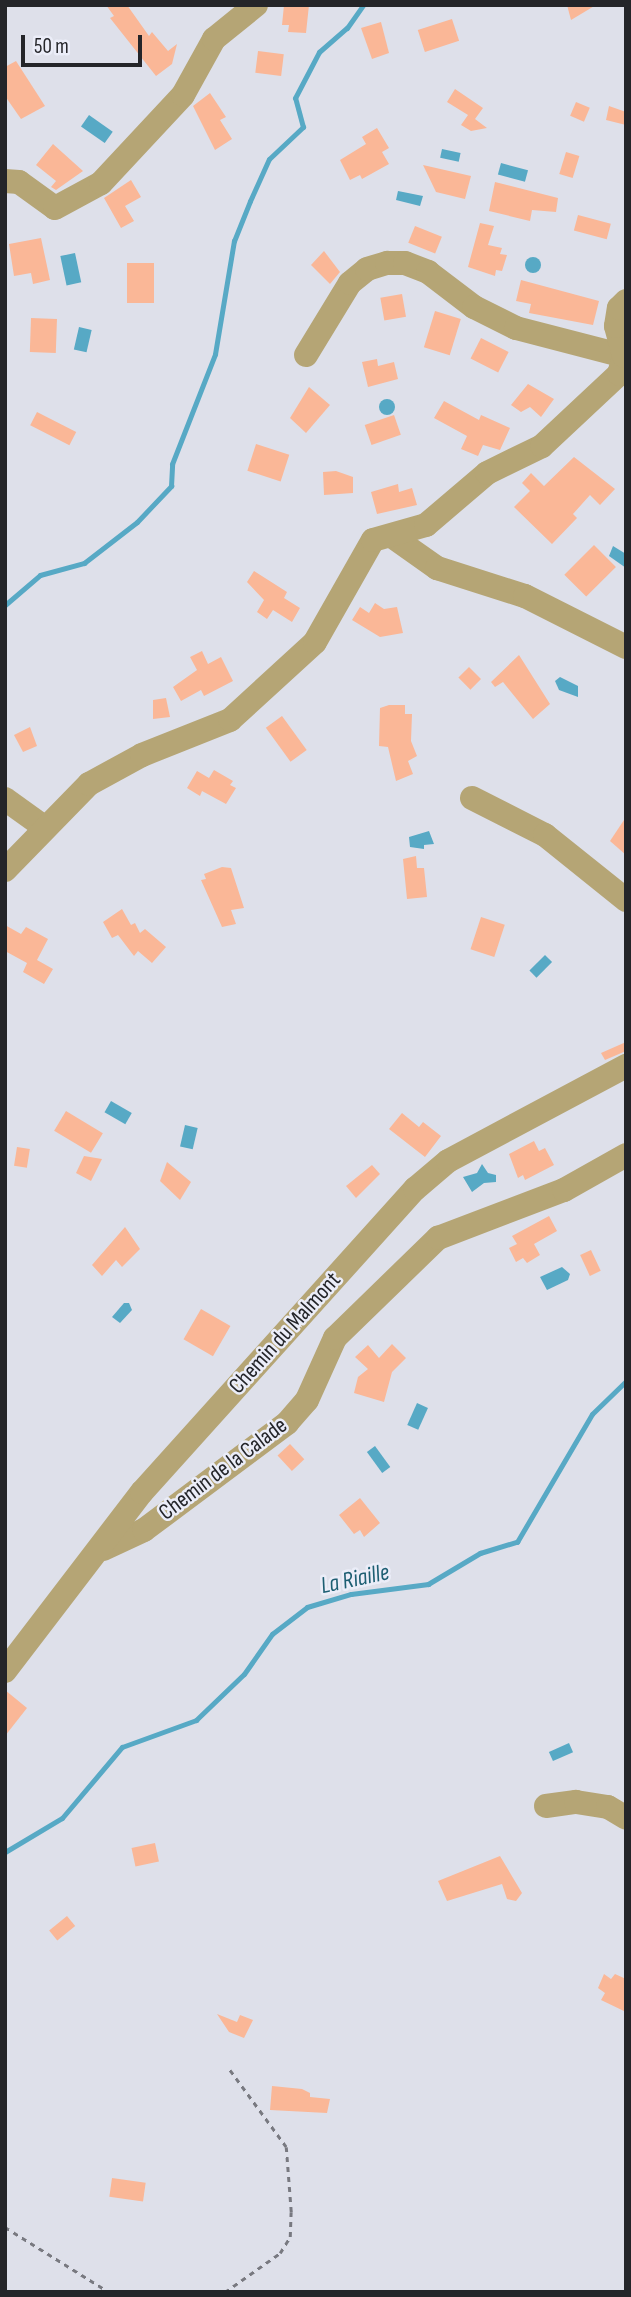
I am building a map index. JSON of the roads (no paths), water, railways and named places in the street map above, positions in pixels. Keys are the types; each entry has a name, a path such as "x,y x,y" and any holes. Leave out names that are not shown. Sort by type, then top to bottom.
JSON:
{"street":[{"path":"5,181 19,183 55,208 101,183 183,95 214,39 256,5"},
{"path":"306,355 350,283 367,269 396,263 428,272 474,307 516,328 624,356"},
{"path":"5,870 89,783 142,755 230,720 315,642 373,540 393,537 426,526 487,473 542,446 619,374 624,356 617,326 619,308 626,301"},
{"path":"393,537 437,568 525,596 626,647"},
{"path":"471,798 545,835 626,900"},
{"path":"5,799 44,827"},
{"name":"Chemin du Malmont","path":"5,1671 142,1492 415,1189 448,1161 626,1066"},
{"name":"Chemin de la Calade","path":"100,1550 144,1530 287,1423 307,1399 335,1338 438,1238 564,1190 626,1155"},
{"path":"546,1806 576,1802 608,1807 626,1818"}],"water":[{"path":"89,115 113,132 105,143 81,126"},
{"path":"442,149 461,153 459,162 440,158"},
{"path":"501,163 528,170 525,182 498,175"},
{"path":"398,191 423,196 420,206 396,200"},
{"path":"75,253 81,282 67,285 60,256"},
{"path":"530,257 536,257 541,265 539,271 530,273 525,268 525,262"},
{"path":"79,327 92,330 86,352 74,349"},
{"path":"387,399 393,401 393,413 387,415 381,413 379,407 381,401"},
{"path":"613,546 626,554 626,568 609,556"},
{"path":"560,677 578,686 578,697 559,690 555,681"},
{"path":"429,831 434,844 424,845 424,849 410,847 409,837"},
{"path":"545,955 552,962 537,978 529,971"},
{"path":"111,1101 132,1113 125,1124 105,1112"},
{"path":"185,1125 198,1128 193,1149 180,1146"},
{"path":"482,1164 488,1173 496,1175 496,1182 484,1183 472,1192 463,1177 477,1173"},
{"path":"562,1267 570,1274 568,1280 547,1290 540,1277"},
{"path":"124,1303 129,1303 132,1310 120,1323 112,1317"},
{"path":"417,1403 428,1408 418,1430 407,1425"},
{"path":"375,1446 390,1467 382,1473 367,1452"},
{"path":"569,1743 573,1752 553,1761 549,1752"}],"waterway":[{"path":"5,605 40,575 84,563 137,522 171,486 172,464 215,354 234,241 269,159 303,127 295,98 319,52 347,28 363,5"},
{"name":"La Riaille","path":"5,1852 62,1818 122,1747 196,1720 244,1674 272,1634 307,1607 351,1594 428,1584 480,1553 517,1542 592,1414 626,1381"}]}
